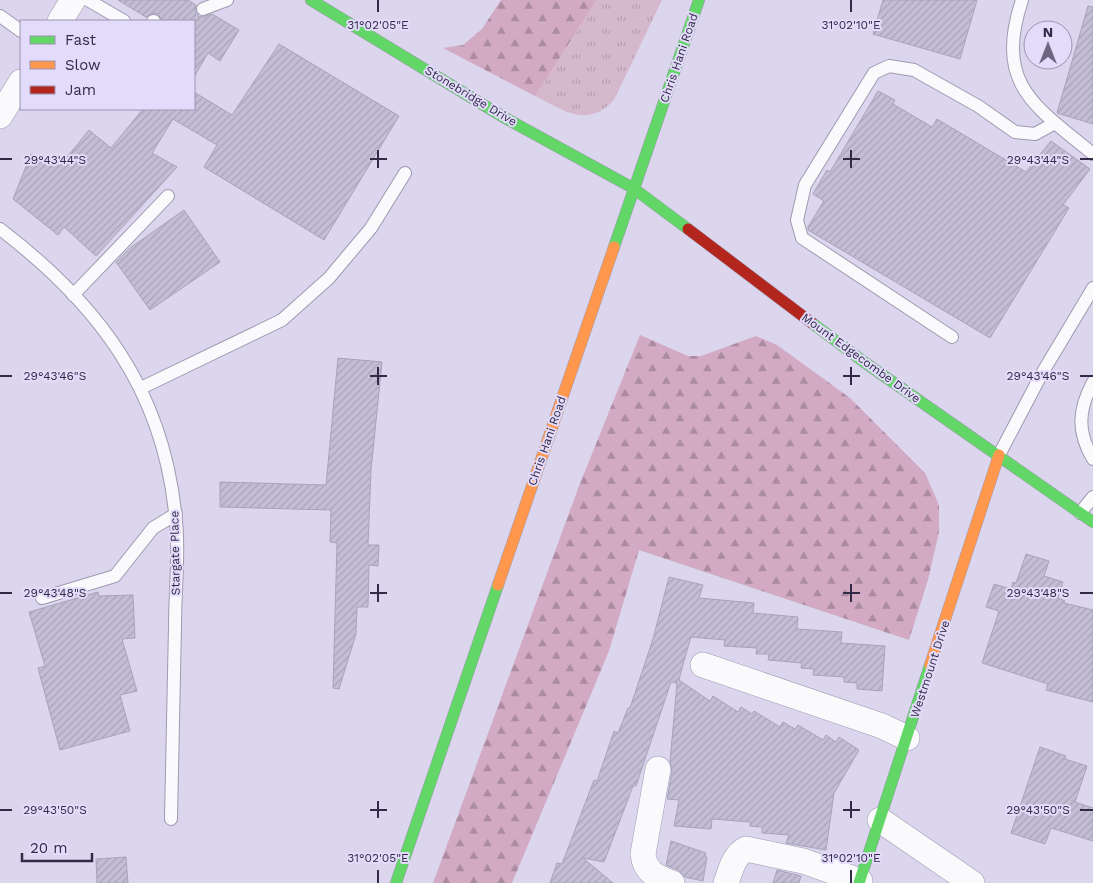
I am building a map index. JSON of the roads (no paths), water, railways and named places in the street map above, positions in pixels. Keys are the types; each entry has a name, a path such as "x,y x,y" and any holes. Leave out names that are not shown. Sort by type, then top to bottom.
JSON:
{"street":[{"path":"61,20 73,0"},
{"name":"Stonebridge Drive","path":"311,0 505,118 633,188"},
{"name":"Chris Hani Road","path":"396,883 699,0"},
{"path":"0,116 20,84"},
{"name":"Mount Edgecombe Drive","path":"633,188 849,351 1093,522"},
{"name":"Westmount Drive","path":"859,882 999,455"},
{"path":"703,665 882,726 907,738"},
{"path":"658,769 643,854 644,866 650,873 672,883"},
{"path":"880,820 972,883"},
{"path":"726,883 734,860 739,853 746,849 803,861 859,882"}],"lane":[{"path":"88,0 121,20"},
{"path":"203,9 228,0"},
{"path":"1022,0 1017,16 1012,52 1019,81 1035,107 1093,154"},
{"path":"0,16 20,30"},
{"path":"952,337 802,238 797,220 805,185 874,73 889,66 914,70 978,106 1015,132 1035,134 1055,123"},
{"path":"141,388 282,320 335,271 370,228 405,173"},
{"path":"73,295 168,196"},
{"name":"Stargate Place","path":"0,229 28,251 88,309 130,366 162,441 176,514 171,819"},
{"path":"999,455 1041,375 1093,288"},
{"path":"1093,382 1083,401 1081,423 1086,446 1093,460"},
{"path":"1080,513 1093,497"},
{"path":"42,598 115,576 153,528 176,514"}]}
